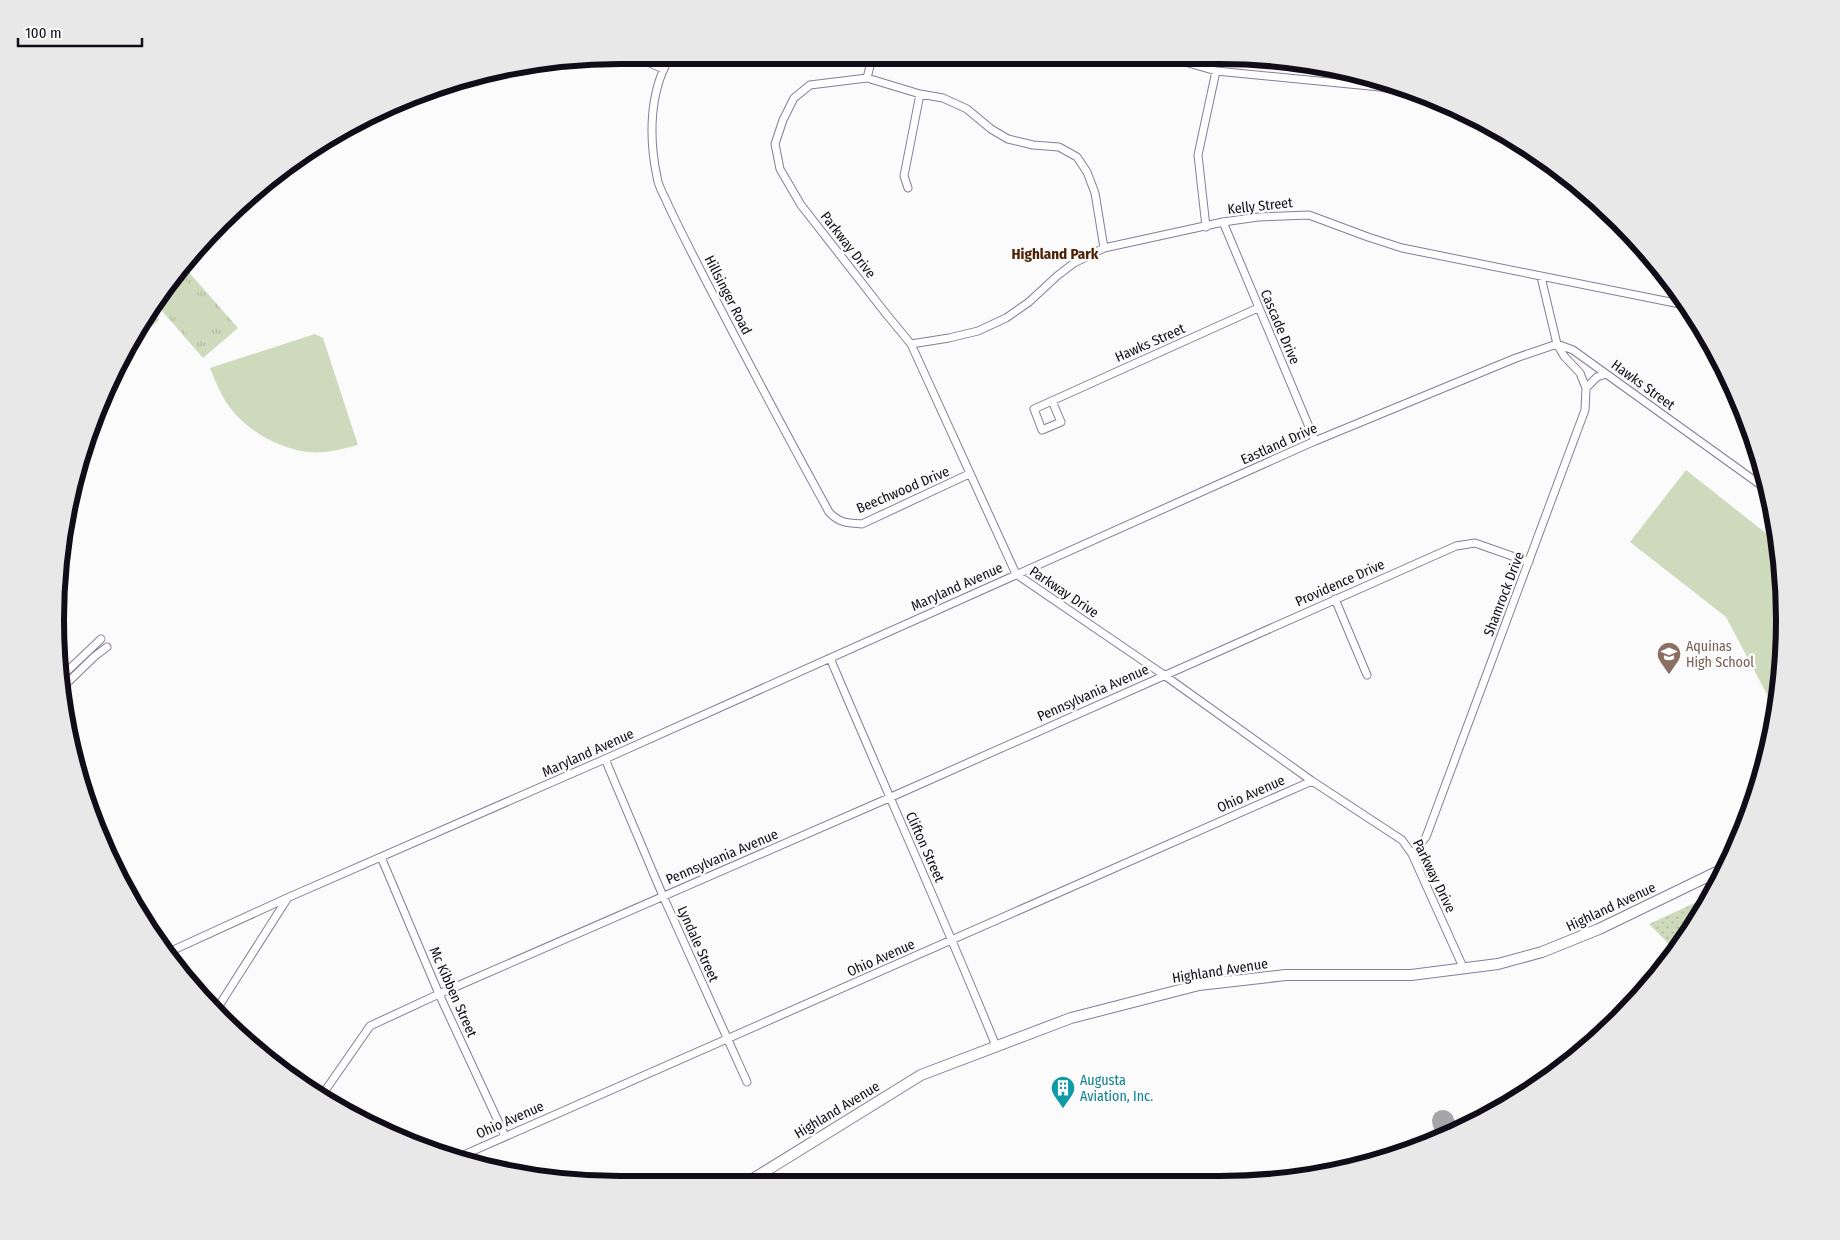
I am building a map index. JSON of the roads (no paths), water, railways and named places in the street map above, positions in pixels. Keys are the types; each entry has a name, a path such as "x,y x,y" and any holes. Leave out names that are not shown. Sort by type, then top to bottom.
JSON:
{"main road":[{"name":"Highland Avenue","path":"757,1176 921,1075 1071,1018 1199,985 1286,975 1411,975 1498,964 1542,952 1599,928 1716,873"}],"street":[{"path":"652,64 664,69"},
{"name":"Hillsinger Road","path":"666,64 657,86 653,104 654,158 657,180 670,210 760,384 829,512 836,519 845,523"},
{"path":"870,64 867,78 920,94 942,98 967,109 991,129 1008,138 1033,145 1059,146 1077,157 1087,172 1095,194 1104,248"},
{"path":"1190,64 1216,72 1377,87"},
{"path":"1206,227 1198,155 1216,72"},
{"name":"Parkway Drive","path":"867,78 810,85 794,98 783,120 775,144 780,169 801,205 911,344 1016,574 1164,675 1312,781 1402,840 1412,854 1464,967"},
{"path":"908,188 904,176 920,94"},
{"name":"Kelly Street","path":"911,344 978,331 1006,318 1029,302 1074,262 1104,248 1223,222 1268,216 1309,215 1402,248 1678,304"},
{"name":"Cascade Drive","path":"1223,222 1315,441"},
{"path":"1541,277 1556,344 1564,356 1580,373 1586,388 1597,377 1606,374"},
{"name":"Hawks Street","path":"1052,401 1258,308"},
{"name":"Hawks Street","path":"1556,344 1573,350 1759,484"},
{"name":"Eastland Drive","path":"1016,574 1315,441 1516,358 1556,344"},
{"name":"Shamrock Drive","path":"1412,854 1426,837 1530,562 1585,410 1586,388"},
{"name":"Beechwood Drive","path":"845,523 862,524 970,474"},
{"name":"Providence Drive","path":"1164,675 1456,546 1474,543 1530,562"},
{"name":"Maryland Avenue","path":"172,950 605,759 1016,574"},
{"path":"1335,599 1367,674"},
{"path":"67,671 101,638"},
{"path":"68,682 107,647"},
{"name":"Clifton Street","path":"830,658 889,798 953,940 996,1046"},
{"name":"Pennsylvania Avenue","path":"325,1091 370,1026 1164,675"},
{"name":"Lyndale Street","path":"605,759 663,896 747,1082"},
{"name":"Ohio Avenue","path":"466,1154 1312,781"},
{"name":"Mc Kibben Street","path":"381,857 439,994 505,1136"},
{"path":"219,1005 287,898"}],"place":[{"name":"Aquinas High School","path":"1669,675"},
{"name":"Augusta Aviation, Inc.","path":"1063,1109"}],"district":[{"name":"Highland Park","path":"1055,254"}]}
